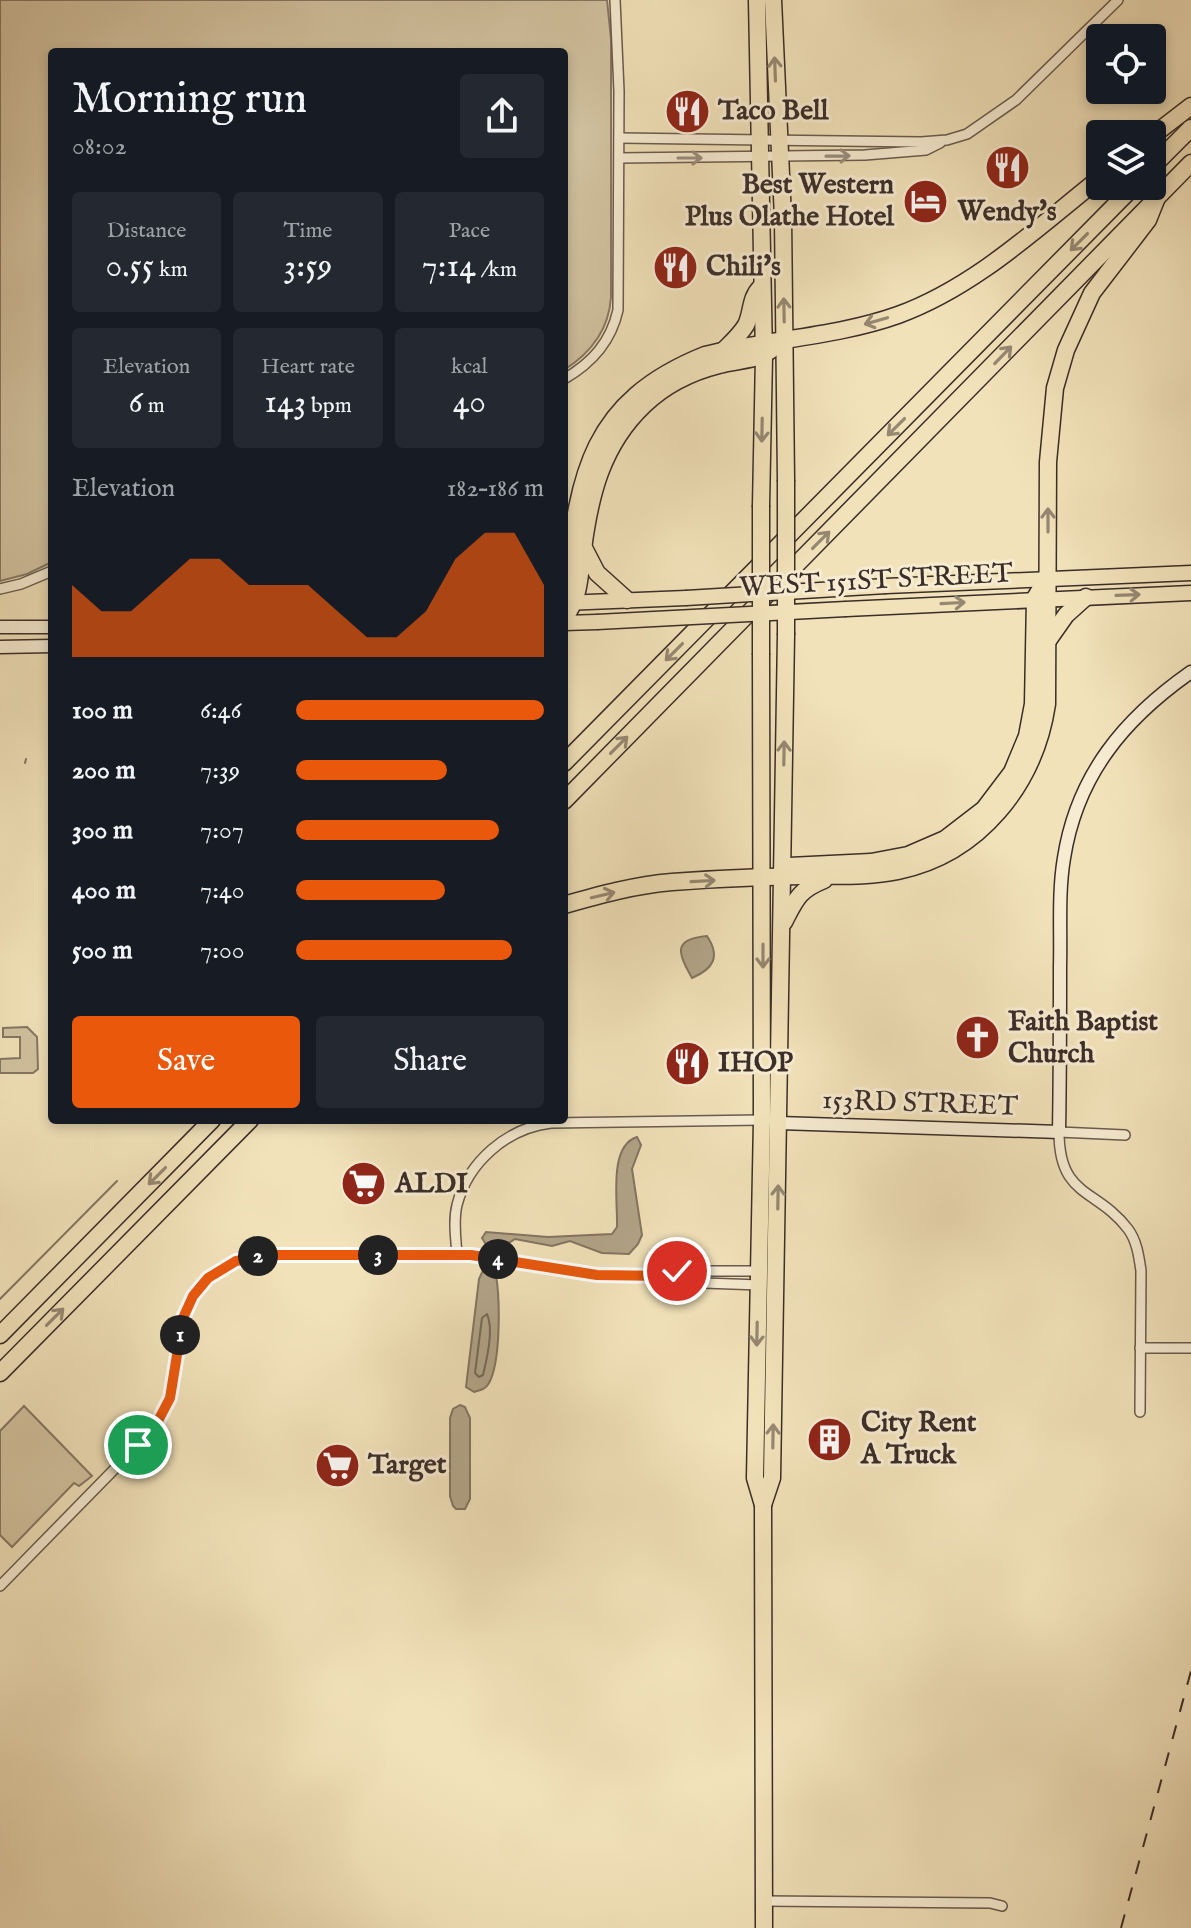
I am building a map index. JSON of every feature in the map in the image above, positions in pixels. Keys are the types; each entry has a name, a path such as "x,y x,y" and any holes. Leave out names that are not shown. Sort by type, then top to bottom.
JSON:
{"highway":[{"path":"757,0 764,349 761,505 763,878 776,1278 772,1478 763,1505"},
{"path":"764,1928 763,1505 755,1478 758,1278 783,925 786,635 785,339 773,0"},
{"path":"1166,125 1191,106"},
{"path":"1166,153 1191,128"},
{"path":"1166,187 1191,163"},
{"path":"572,553 594,485 610,449 631,418 657,394 692,374 785,339 874,322 948,292 984,269 1086,189"},
{"path":"568,759 1120,200"},
{"path":"568,797 1153,200"},
{"path":"568,904 643,886 763,878 813,865 881,860 927,848 966,825 996,795 1021,753 1031,720 1041,598 1047,578 1050,427 1060,369 1073,331 1092,293 1148,220 1156,200"},
{"path":"723,351 745,327 754,295 763,286"},
{"path":"568,600 581,483 598,443 612,422 629,402 661,376 685,363 723,351 764,349"},
{"path":"572,553 627,600"},
{"path":"1047,642 1066,615 1086,597"},
{"path":"783,871 829,878 886,873 928,862 966,841 1000,811 1024,775 1041,734 1047,704 1047,642 1041,598"},
{"path":"782,831 813,865"},
{"path":"783,925 800,893 829,878"},
{"path":"0,1335 208,1124"},
{"path":"0,1373 246,1124"}],"main road":[{"name":"WEST 151ST STREET","path":"568,600 627,600 1191,573"},
{"name":"WEST 151ST STREET","path":"568,621 1191,593"}],"street":[{"path":"568,376 595,357 607,340 619,301 620,138 615,0"},
{"path":"620,158 760,158 926,150 967,134 1016,100 1118,0"},
{"path":"620,138 947,140"},
{"path":"0,589 48,573"},
{"path":"0,627 48,627"},
{"path":"0,647 48,646"},
{"path":"1140,1412 1141,1271 1138,1249 1130,1231 1115,1215 1073,1183 1059,1152 1064,859 1073,819 1095,768 1122,732 1154,698 1191,672"},
{"path":"568,1123 771,1122"},
{"name":"153RD STREET","path":"771,1122 1059,1132"},
{"path":"457,1255 456,1215 462,1192 482,1159 506,1138 547,1124"},
{"path":"1059,1132 1125,1135"},
{"path":"0,1586 158,1421 173,1390 178,1341 188,1307 200,1286 224,1266 248,1258 273,1255 457,1255 571,1273 665,1276 677,1271 776,1278"},
{"path":"1140,1348 1191,1348"},
{"path":"764,1901 974,1902 1002,1906"}],"shaded area":[{"path":"0,0 607,0 611,39 610,309 597,339 568,367 568,48 48,48 48,564 27,574 0,581"},
{"path":"27,1027 37,1037 38,1069 33,1073 0,1073 0,1059 20,1058 20,1037 3,1037 3,1028"},
{"path":"24,1406 92,1476 79,1486 74,1483 12,1547 0,1535 0,1431"}],"water":[{"path":"707,936 714,950 713,962 692,978 681,949 688,940"},
{"path":"637,1137 641,1145 632,1169 642,1235 629,1254 602,1253 570,1241 552,1246 515,1239 504,1246 487,1246 482,1238 486,1232 548,1237 612,1234 617,1227 618,1163 628,1142"},
{"path":"484,1268 493,1270 496,1275 498,1346 489,1383 474,1392 466,1387 479,1279"},
{"path":"460,1405 465,1407 470,1418 470,1499 465,1509 456,1509 450,1496 450,1418 453,1409"}],"waterway":[{"path":"25,763 26,759"},
{"path":"0,1299 117,1181"}],"railway":[{"path":"1121,1928 1191,1671"}],"place":[{"name":"Taco Bell","path":"687,111"},
{"name":"Wendy's","path":"1007,167"},
{"name":"Best Western Plus Olathe Hotel","path":"925,201"},
{"name":"Chili's","path":"675,267"},
{"name":"Faith Baptist Church","path":"977,1038"},
{"name":"IHOP","path":"687,1063"},
{"name":"ALDI","path":"364,1184"},
{"name":"City Rent A Truck","path":"830,1439"},
{"name":"Target","path":"337,1465"}],"route":[{"path":"138,1445 158,1421 173,1390 178,1341 183,1318 193,1296 208,1278 236,1261 273,1255 471,1255 571,1273 665,1276 677,1271"}]}
